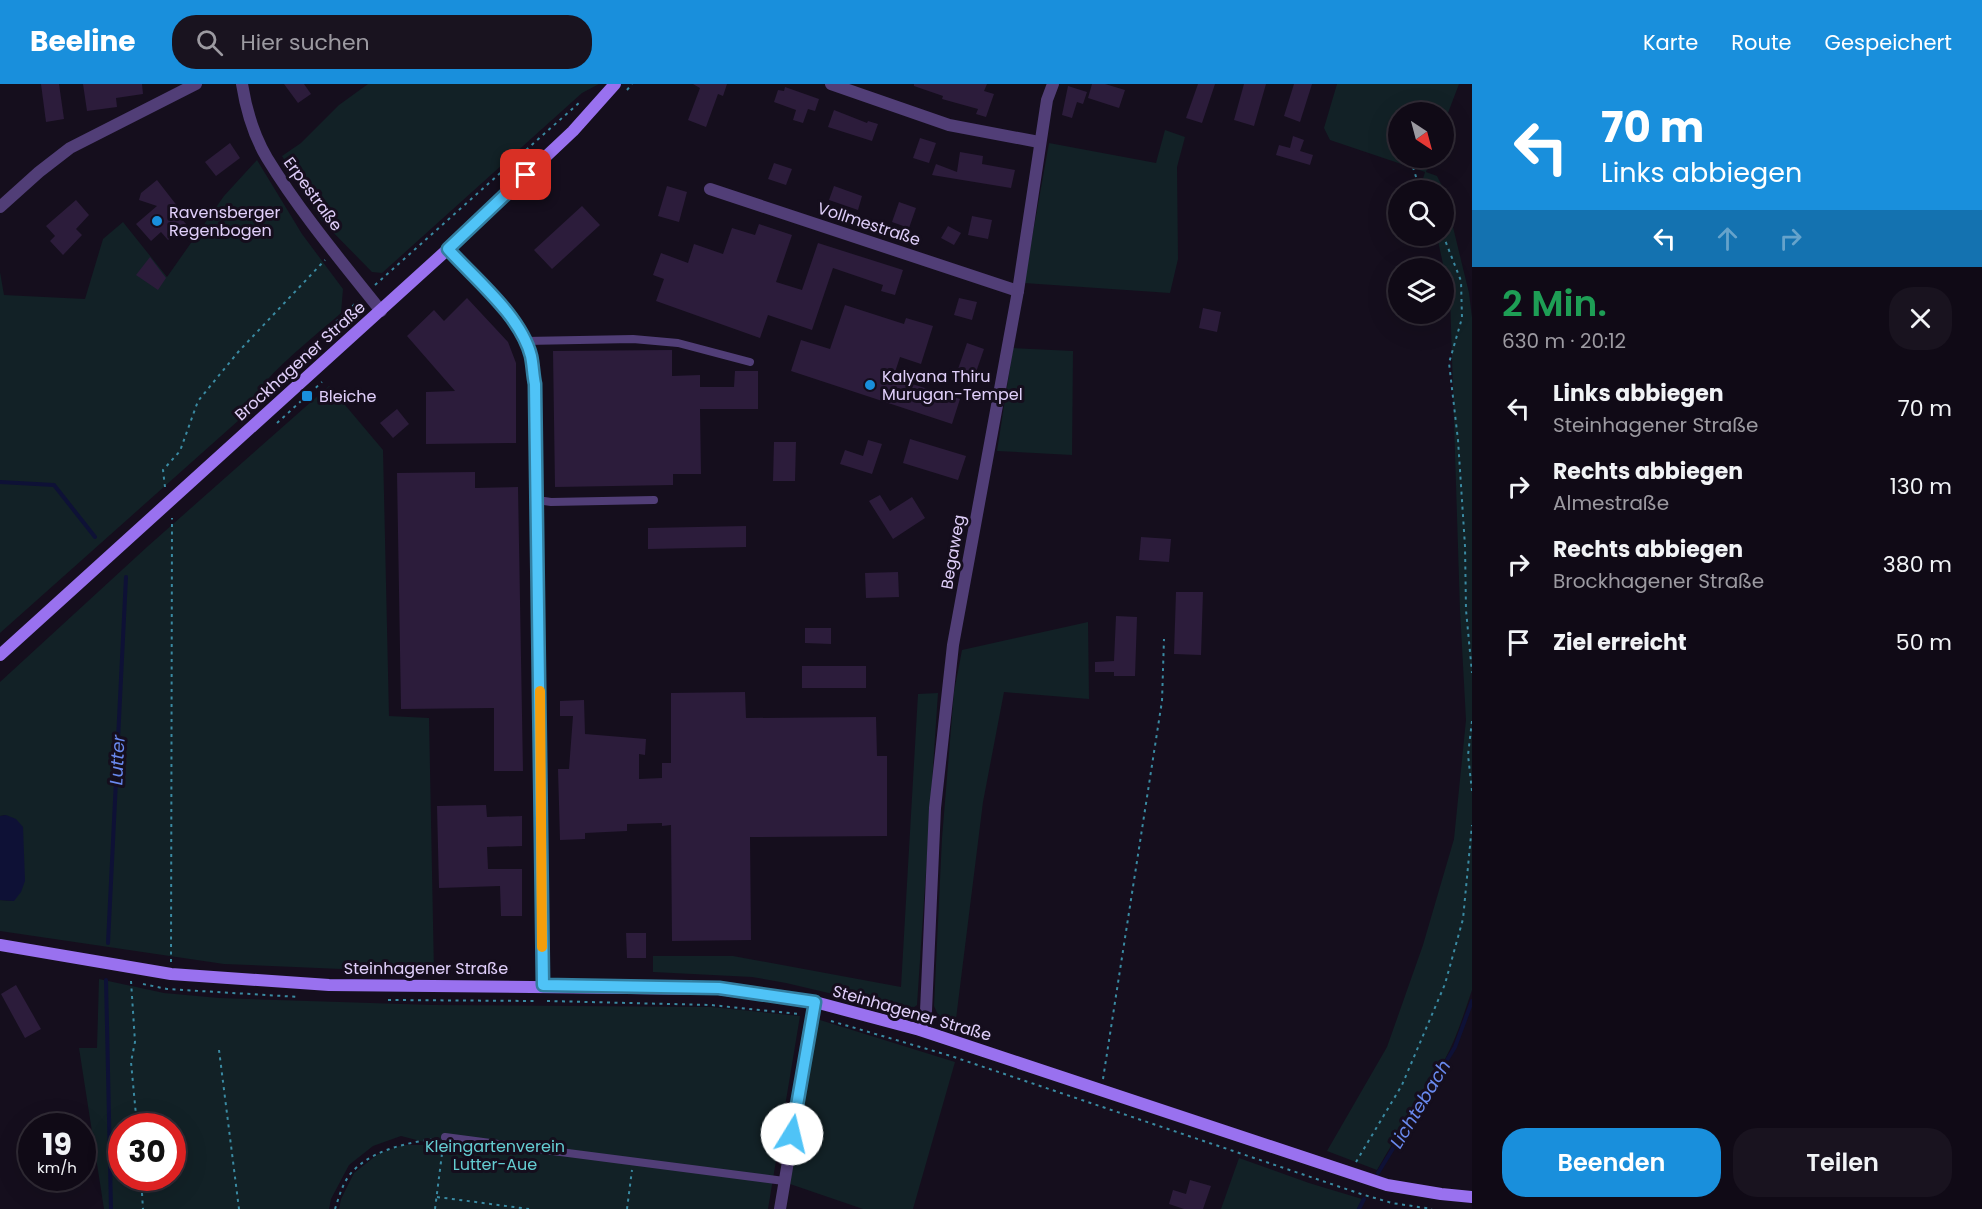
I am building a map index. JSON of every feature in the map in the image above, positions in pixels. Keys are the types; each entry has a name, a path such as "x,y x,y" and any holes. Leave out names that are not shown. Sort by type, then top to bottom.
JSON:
{"main road":[{"name":"Brockhagener Straße","path":"0,655 448,249 573,131 615,84"},
{"name":"Steinhagener Straße","path":"0,945 171,974 330,985 719,988 815,1002 921,1030 1388,1185 1472,1197"}],"street":[{"path":"0,207 70,148 196,84"},
{"name":"Erpestraße","path":"242,84 247,110 266,157 381,311"},
{"path":"831,84 949,125 1040,142"},
{"name":"Begaweg","path":"921,1030 926,1011 935,808 953,645 1018,291 1047,100 1053,84"},
{"name":"Vollmestraße","path":"710,189 1018,291"},
{"path":"448,249 521,331 531,355 535,384 543,985"},
{"path":"780,1209 815,1002"}],"lane":[{"path":"525,341 633,339 678,343 750,362"},
{"path":"537,500 551,502 654,500"},
{"path":"445,1137 784,1181"}],"path":[{"path":"251,411 283,372 366,293 585,98"},
{"path":"1413,168 1417,180"},
{"path":"1447,246 1461,281 1462,318 1449,363 1459,452 1465,546 1466,610 1472,673"},
{"path":"171,974 172,511 166,504 163,470 180,451 198,401 239,351 334,250"},
{"path":"1102,1090 1162,701 1164,639"},
{"path":"1472,721 1468,755 1472,791"},
{"path":"1350,1172 1402,1085 1445,984 1463,919 1472,825"},
{"path":"122,979 167,989 302,997"},
{"path":"131,981 135,1042 131,1062 136,1113"},
{"path":"385,1000 711,1005 812,1016 951,1056 1360,1194 1392,1203 1432,1209"},
{"path":"219,1050 239,1209"},
{"path":"335,1209 340,1192 351,1173 366,1160 413,1142 445,1137 435,1209"},
{"path":"627,1209 633,1161"},
{"path":"142,1191 143,1209"},
{"path":"436,1197 529,1209"}],"green space":[{"path":"368,84 599,84 582,93 382,273 372,272 320,219 282,156 301,143 339,105"},
{"path":"1337,84 1459,84 1452,102 1388,102 1388,160 1330,140 1324,128"},
{"path":"1165,130 1185,137 1177,167 1178,259 1170,293 1024,283 1049,143 1156,163"},
{"path":"257,160 302,234 343,289 341,313 271,375 248,404 239,420 0,633 0,272 4,295 85,299 103,239 123,222 167,277 224,196"},
{"path":"1413,168 1427,168 1426,172 1437,176 1439,180 1423,180 1425,172"},
{"path":"1454,231 1469,293 1472,317 1472,990 1457,1034 1445,1059 1377,1170 1327,1151 1387,1047 1423,945 1454,839 1466,720 1451,324 1454,324 1454,258 1442,258 1439,246 1454,246"},
{"path":"1013,348 1073,351 1072,455 997,451"},
{"path":"329,386 383,450 389,716 429,718 434,973 224,964 0,931 0,900 14,901 6,815 0,816 0,682 147,547"},
{"path":"1088,622 1089,699 1004,692 983,802 955,1027 938,1015 934,1006 942,838 954,692 962,650"},
{"path":"938,693 917,1005 905,1011 752,977 653,972 653,956 733,956 901,987 918,694"},
{"name":"Kleingartenverein Lutter-Aue","path":"99,979 164,993 219,998 433,1005 711,1007 800,1016 768,1209 339,1209 341,1199 354,1173 378,1154 402,1145 436,1145 401,1136 373,1146 349,1165 331,1199 329,1209 104,1209 96,1157 96,1113 89,1113 79,1048 97,1048"},
{"path":"820,1020 955,1062 913,1209 863,1209 790,1184 813,1036"},
{"path":"1239,1158 1362,1199 1357,1209 1221,1209"}],"shaded area":[{"path":"6,815 16,819 23,827 25,881 14,901 0,900 0,816"}],"building":[{"path":"41,84 59,84 64,119 46,122"},
{"path":"83,84 142,84 143,94 116,98 117,107 87,111"},
{"path":"284,84 304,84 311,94 298,103"},
{"path":"693,84 727,84 723,96 718,94 706,127 688,120 700,88"},
{"path":"914,84 987,84 984,91 994,94 986,117 976,114 978,109 942,99 943,96 914,86"},
{"path":"1092,84 1105,84 1125,90 1119,108 1088,98"},
{"path":"1198,84 1215,84 1202,123 1186,118"},
{"path":"1244,84 1266,84 1254,126 1234,120"},
{"path":"1294,84 1312,84 1300,122 1284,116"},
{"path":"1068,86 1087,92 1083,104 1077,102 1072,118 1062,115"},
{"path":"785,87 819,99 815,111 808,109 803,123 793,120 796,110 774,102 778,90 784,91"},
{"path":"834,110 867,123 868,121 878,124 872,141 828,127"},
{"path":"1293,136 1304,140 1300,151 1313,155 1310,165 1276,155 1279,145 1290,148"},
{"path":"920,138 936,143 929,163 913,158"},
{"path":"230,143 240,158 216,176 205,162"},
{"path":"960,152 983,156 982,164 1015,170 1011,188 932,175 936,164 957,172"},
{"path":"774,163 792,169 786,185 768,179"},
{"path":"157,180 178,207 174,210 186,224 168,240 161,232 151,241 136,224 157,206 139,200 141,193"},
{"path":"667,186 687,192 679,222 658,216"},
{"path":"834,186 862,196 858,210 829,200"},
{"path":"76,200 89,215 76,229 82,235 63,255 50,241 55,236 46,226"},
{"path":"899,202 916,208 909,228 892,222"},
{"path":"582,206 600,225 552,269 534,250"},
{"path":"972,216 992,220 988,239 968,235"},
{"path":"759,224 792,235 776,282 802,290 818,243 903,270 895,295 881,291 883,285 833,268 812,330 768,315 760,338 656,301 664,279 653,275 661,253 688,263 694,244 723,254 732,228 755,235"},
{"path":"948,226 961,233 954,245 941,238"},
{"path":"150,257 166,278 158,290 136,275"},
{"path":"467,298 508,342 516,363 516,443 426,444 426,392 455,391 407,336 434,310 444,321"},
{"path":"959,298 977,302 972,320 954,315"},
{"path":"845,305 904,324 906,318 933,326 921,364 900,357 893,378 960,399 952,424 791,371 801,340 830,349"},
{"path":"1203,308 1221,312 1217,332 1199,328"},
{"path":"967,343 984,349 974,378 957,372"},
{"path":"672,350 672,376 700,375 700,387 734,387 735,371 758,371 758,409 700,409 701,474 673,474 673,485 555,487 553,351"},
{"path":"397,409 409,424 393,438 380,423"},
{"path":"910,439 966,456 958,480 903,463"},
{"path":"868,440 882,444 872,474 840,464 845,450 863,456"},
{"path":"774,442 796,442 795,481 773,481"},
{"path":"475,472 475,488 518,487 523,771 494,771 494,708 401,709 397,473"},
{"path":"880,495 890,511 912,497 925,518 893,539 869,501"},
{"path":"746,526 746,547 648,549 648,528"},
{"path":"1141,537 1171,539 1169,562 1139,560"},
{"path":"898,572 899,597 866,598 865,573"},
{"path":"1176,592 1203,592 1201,655 1174,654"},
{"path":"1116,616 1137,617 1135,676 1114,676 1114,672 1095,672 1095,662 1114,661"},
{"path":"805,628 831,628 831,644 805,643"},
{"path":"802,666 866,666 866,688 802,688"},
{"path":"745,692 746,718 876,717 877,756 887,756 887,836 750,837 751,940 672,941 671,825 627,824 627,831 585,833 585,839 560,840 558,769 569,769 573,716 560,716 560,701 584,700 585,734 646,739 645,755 639,754 639,779 662,778 662,763 671,763 671,693"},
{"path":"486,805 487,817 522,816 522,846 487,847 488,869 522,869 522,916 501,916 500,886 439,888 437,806"},
{"path":"626,933 646,933 646,958 627,958"},
{"path":"16,985 41,1029 25,1038 1,994"},
{"path":"1190,1180 1211,1186 1203,1209 1184,1209 1169,1204 1173,1190 1186,1194"}],"waterway":[{"name":"Lutter","path":"0,482 54,485 95,537"},
{"name":"Lutter","path":"108,943 126,577"},
{"name":"Lutter","path":"106,980 111,1209"},
{"name":"Lichtebach","path":"1378,1173 1455,1047 1472,1001"},
{"name":"Lichtebach","path":"1359,1209 1364,1199"}],"slow traffic":[{"path":"540,691 542,947"}],"place":[{"name":"Ravensberger Regenbogen","path":"157,221"},
{"name":"Kalyana Thiru Murugan-Tempel","path":"870,385"},
{"name":"Bleiche","path":"307,396"}],"route":[{"path":"526,175 448,249 521,331 531,355 535,384 543,985 719,988 815,1002 792,1134"}]}
